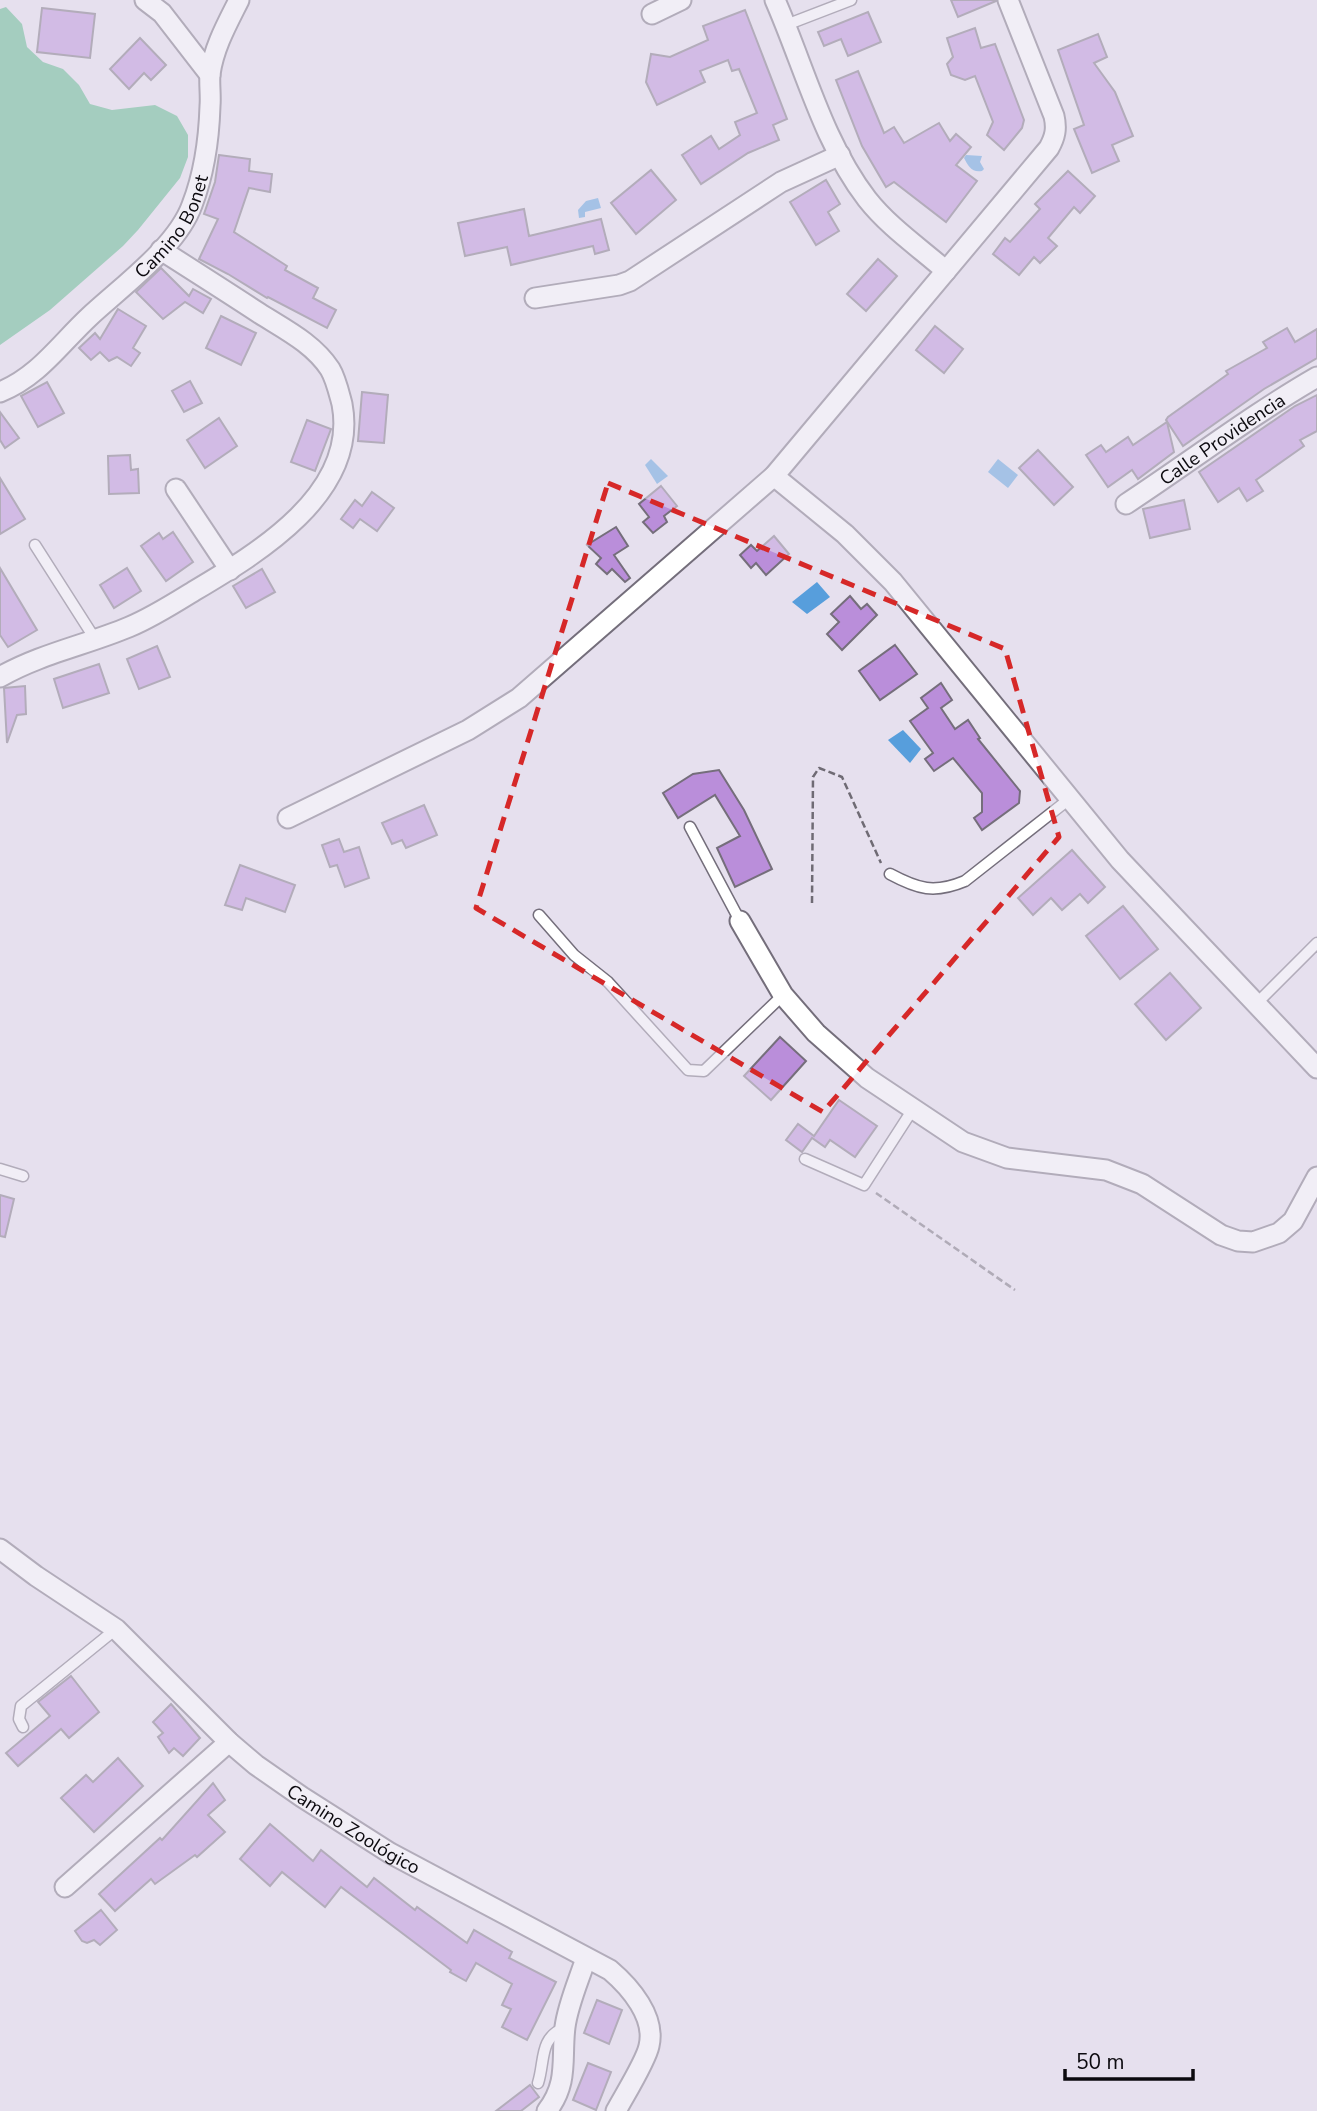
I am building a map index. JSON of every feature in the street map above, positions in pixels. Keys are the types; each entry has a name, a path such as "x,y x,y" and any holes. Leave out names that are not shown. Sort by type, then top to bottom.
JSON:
{"street":[{"path":"145,0 162,13 210,75"},
{"name":"Camino Bonet","path":"0,392 40,368 86,320 161,250 192,207 207,139 211,105 210,75 218,42 239,0"},
{"path":"652,14 681,0"},
{"path":"775,0 840,155 867,198 882,216 946,271"},
{"path":"288,818 468,730 519,698 774,476 1055,138 1054,116 1008,0"},
{"path":"535,298 630,281 781,182 840,155"},
{"path":"0,677 32,662 130,627 230,569 264,547 291,524 325,484 336,464 342,443 344,417 340,394 330,369 310,346 161,250"},
{"name":"Calle Providencia","path":"1126,504 1317,377"},
{"path":"774,476 845,534 893,582 1068,800 1120,860 1317,1069"},
{"path":"176,489 230,569"},
{"path":"740,921 783,995 816,1033 867,1078 963,1142 1007,1158 1080,1165 1118,1175 1142,1184 1221,1236 1238,1241 1253,1242 1279,1233 1293,1221 1317,1177"},
{"name":"Camino Zoológico","path":"0,1549 116,1629 229,1742 256,1765 302,1797 390,1853 610,1970 623,1981 646,2016 649,2046 616,2111"},
{"path":"65,1887 229,1742"},
{"path":"547,2111 559,2090 565,2056 565,2027 586,1958"}],"lane":[{"path":"786,25 851,0"},
{"path":"35,545 95,639"},
{"path":"890,874 912,886 929,890 951,887 965,881 1068,800"},
{"path":"690,828 740,921"},
{"path":"539,915 574,955 608,982 688,1070 704,1071 783,995"},
{"path":"1257,1003 1317,943"},
{"path":"805,1159 864,1185 913,1109"},
{"path":"0,1170 23,1176"},
{"path":"23,1727 19,1719 21,1706 116,1629"},
{"path":"538,2083 547,2039 565,2027"}],"path":[{"path":"812,903 813,777 819,768 842,777 884,868 890,874"},
{"path":"864,1185 1015,1290"}],"highlighted area":[{"path":"608,483 1005,649 1059,837 823,1112 476,908"}],"green space":[{"path":"6,7 22,24 27,47 43,62 63,69 79,85 90,104 112,110 155,105 177,116 188,135 188,157 180,178 123,246 50,310 0,345 0,9"}],"water":[{"path":"966,155 982,156 980,162 984,169 976,171 971,168 964,158"},
{"path":"598,198 601,208 585,212 585,217 579,218 578,210 586,201"},
{"path":"651,459 668,476 657,484 645,465"},
{"path":"998,459 1018,475 1008,488 988,472"},
{"path":"817,582 830,597 807,614 792,602"},
{"path":"903,730 921,749 910,763 888,740"}],"building":[{"path":"951,0 996,0 996,1 958,17"},
{"path":"42,8 95,14 90,58 37,52"},
{"path":"745,10 787,119 773,125 779,140 748,153 701,184 682,155 711,136 719,149 740,135 735,122 757,113 739,69 732,71 728,60 700,71 705,82 657,105 646,82 651,54 670,57 708,40 703,26"},
{"path":"868,12 881,42 848,56 841,39 824,46 818,32"},
{"path":"975,28 981,48 995,44 1024,120 1022,128 1004,150 987,135 993,122 975,76 965,80 951,75 947,64 953,57 947,38"},
{"path":"1098,34 1107,57 1094,63 1115,92 1133,136 1112,145 1119,161 1092,173 1074,129 1084,125 1058,50"},
{"path":"140,38 166,65 151,80 144,73 129,89 110,69"},
{"path":"858,71 884,133 894,127 904,143 939,123 950,141 956,134 971,147 956,165 977,181 946,222 894,182 886,187 862,146 836,80"},
{"path":"219,155 250,159 249,171 272,174 270,192 249,188 234,232 287,266 285,270 318,288 313,298 336,310 327,328 199,259 218,219 204,214 215,182"},
{"path":"651,170 676,200 636,234 611,203"},
{"path":"1068,171 1095,196 1080,213 1074,207 1048,238 1057,246 1040,263 1034,257 1019,275 993,254 1005,238 1010,242 1040,209 1035,204"},
{"path":"826,180 840,204 828,212 839,231 816,245 790,202"},
{"path":"524,209 529,236 601,219 609,250 595,254 593,246 511,265 507,247 465,256 458,223"},
{"path":"878,259 897,276 866,311 847,294"},
{"path":"161,268 189,296 193,289 211,299 203,313 185,302 163,319 136,292"},
{"path":"118,309 146,326 133,348 140,353 131,366 117,357 109,361 100,352 91,360 79,348 95,333 100,339"},
{"path":"221,316 256,333 241,365 206,348"},
{"path":"935,326 963,349 944,373 916,350"},
{"path":"1287,328 1295,342 1317,329 1317,358 1264,389 1183,446 1166,420 1168,417 1228,374 1226,371 1267,348 1263,342"},
{"path":"190,381 202,403 184,412 172,391"},
{"path":"47,382 64,413 38,427 21,396"},
{"path":"362,392 388,395 384,443 358,441"},
{"path":"1317,395 1317,431 1300,440 1304,446 1256,480 1263,491 1247,501 1239,488 1218,502 1199,472 1295,406"},
{"path":"0,412 19,438 5,448 0,440"},
{"path":"219,418 237,446 205,468 187,440"},
{"path":"307,420 331,429 315,471 291,462"},
{"path":"1167,422 1174,452 1138,479 1132,470 1108,487 1086,455 1101,445 1106,452 1128,437 1133,445"},
{"path":"1038,450 1073,487 1054,505 1019,468"},
{"path":"130,455 131,470 138,469 139,493 109,494 108,456"},
{"path":"0,478 25,519 0,534"},
{"path":"661,486 677,506 664,516 667,522 653,533 643,522 649,517 639,504"},
{"path":"372,492 394,508 377,531 360,519 353,528 341,519 355,500 362,506"},
{"path":"1184,500 1190,529 1150,538 1143,509"},
{"path":"616,527 628,546 614,555 630,578 625,582 612,569 607,574 596,564 601,558 587,545"},
{"path":"173,532 193,562 166,581 141,546 159,533 163,539"},
{"path":"774,536 789,554 766,575 756,563 751,568 740,555 751,545 757,551"},
{"path":"0,568 37,630 8,647 0,635"},
{"path":"127,568 141,591 114,608 100,585"},
{"path":"262,569 275,592 246,608 233,586"},
{"path":"850,596 861,609 867,604 877,615 842,650 827,634 839,622 831,614"},
{"path":"895,645 917,674 880,700 859,671"},
{"path":"157,646 170,677 139,689 127,659"},
{"path":"99,664 109,693 63,708 54,679"},
{"path":"941,683 952,700 941,708 955,729 968,720 980,738 978,739 1020,791 1019,803 982,830 974,818 982,812 982,793 953,758 934,771 925,759 933,753 910,721 928,708 921,698"},
{"path":"25,686 26,714 17,715 7,743 4,688"},
{"path":"719,770 744,810 772,869 735,887 717,848 740,836 715,795 678,818 663,793 693,774"},
{"path":"424,805 437,835 406,848 402,840 392,844 382,823"},
{"path":"339,839 344,852 359,847 369,878 345,887 337,865 330,867 322,845"},
{"path":"1072,850 1105,887 1088,903 1080,894 1062,910 1051,898 1033,915 1018,898"},
{"path":"240,865 295,885 285,912 246,898 242,910 225,905"},
{"path":"1123,906 1158,949 1120,979 1086,936"},
{"path":"1170,973 1201,1008 1166,1040 1135,1004"},
{"path":"780,1037 806,1061 771,1100 744,1076"},
{"path":"839,1100 877,1126 855,1157 830,1140 825,1147 812,1138 802,1152 786,1140 798,1124 814,1136"},
{"path":"0,1195 14,1199 5,1237 0,1236"},
{"path":"71,1676 99,1712 69,1738 61,1729 18,1766 6,1753 50,1716 38,1702"},
{"path":"171,1704 200,1738 183,1756 174,1748 169,1753 158,1737 163,1733 153,1722"},
{"path":"118,1758 143,1786 94,1832 61,1798 86,1775 93,1782"},
{"path":"213,1783 225,1800 208,1815 225,1832 197,1857 195,1855 155,1884 151,1879 115,1911 99,1894 160,1838 162,1840"},
{"path":"270,1824 313,1861 321,1850 367,1887 374,1878 415,1910 417,1907 467,1943 474,1930 512,1952 509,1958 556,1982 527,2040 502,2027 511,2009 502,2005 512,1984 476,1963 466,1981 450,1972 451,1970 341,1887 325,1907 282,1872 270,1886 240,1859"},
{"path":"101,1910 117,1930 100,1945 94,1940 87,1943 82,1941 75,1931"},
{"path":"597,2000 622,2010 609,2044 584,2033"},
{"path":"588,2063 611,2072 596,2110 573,2100"},
{"path":"530,2085 539,2097 521,2111 496,2111"}]}
